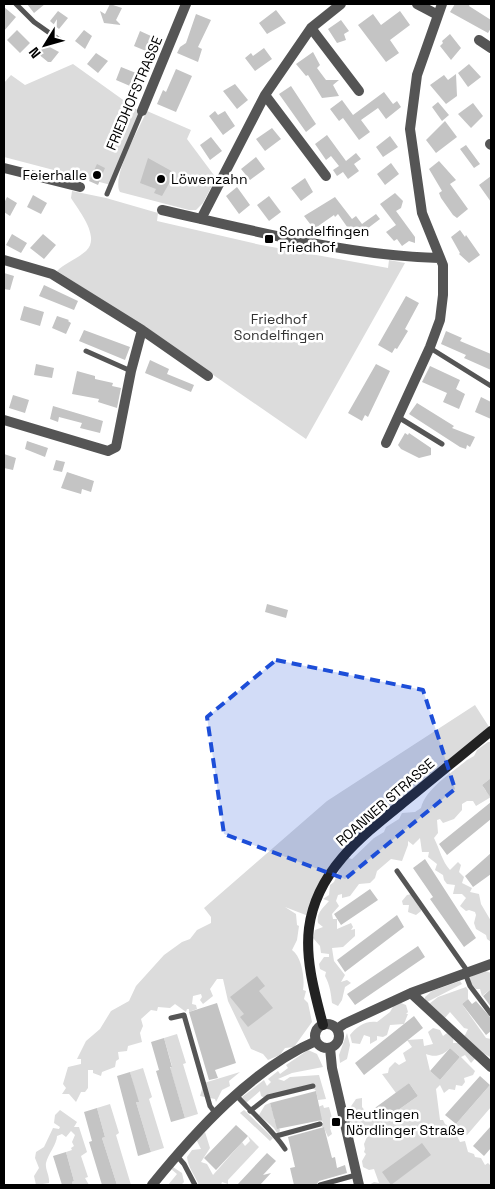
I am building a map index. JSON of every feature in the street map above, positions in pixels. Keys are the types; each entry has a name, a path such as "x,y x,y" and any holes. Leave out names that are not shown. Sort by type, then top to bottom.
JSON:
{"street":[{"name":"FRIEDHOFSTRASSE","path":"142,110 186,4"},
{"path":"201,219 265,95 311,28 341,4"},
{"path":"417,4 436,14"},
{"path":"386,443 430,347 440,320 443,294 443,265 422,213 410,129 417,75 436,14 442,4"},
{"path":"311,28 359,91"},
{"path":"479,40 491,48"},
{"path":"265,95 326,176"},
{"path":"4,168 80,187"},
{"path":"162,210 346,248 411,257 439,258"},
{"path":"4,260 52,274 142,330 208,376"},
{"path":"4,420 108,451 116,447 131,371 142,330"},
{"name":"ROANNER STRASSE","path":"323,1025 308,954 311,917 320,890 336,864 360,839 491,731"},
{"path":"337,1029 410,994 491,964"},
{"path":"410,994 491,1067"},
{"path":"323,1025 330,1025 337,1029 338,1041 330,1048 321,1047 316,1041 316,1031 323,1025"},
{"path":"152,1185 176,1155 236,1095 282,1060 302,1047 316,1041"},
{"path":"330,1048 332,1068 358,1180"}],"lane":[{"path":"16,4 34,22 61,41"},
{"name":"FRIEDHOFSTRASSE","path":"108,194 142,110"},
{"path":"430,347 491,386"},
{"path":"86,351 131,371"},
{"path":"398,417 442,444"},
{"path":"397,871 466,973 470,986 491,1014"},
{"path":"171,1018 184,1015 210,1106 216,1114"},
{"path":"250,1111 268,1097 314,1086"},
{"path":"236,1095 276,1136 285,1149"},
{"path":"276,1136 320,1124"},
{"path":"176,1155 184,1164 194,1185"},
{"path":"320,1185 358,1180"}],"highlighted area":[{"path":"276,660 423,690 455,789 345,879 224,834 207,717"}],"green space":[{"path":"73,64 140,112 111,185 4,157 4,83 11,75 25,85"},
{"path":"147,111 191,130 187,139 216,178 203,203 196,210 189,210 120,192 118,185 122,165"},
{"name":"Friedhof Sondelfingen","path":"72,191 106,198 158,213 157,221 261,245 388,268 389,260 405,263 306,439 144,327 57,271 86,251 90,245 90,232 71,198"},
{"path":"475,705 491,730 340,860 311,917 285,907 296,914 297,925 299,926 297,940 292,950 298,958 302,969 303,990 306,991 304,999 308,1003 312,1022 294,1047 285,1048 280,1055 268,1060 263,1054 251,1049 228,1001 223,979 217,979 210,989 213,996 203,1004 200,1000 201,994 193,996 192,1004 196,1005 197,1009 189,1012 189,1009 187,1009 186,1012 175,1004 170,1008 158,1007 157,1011 151,1010 141,1019 143,1026 140,1033 142,1042 128,1046 127,1051 118,1052 119,1059 116,1061 115,1067 102,1072 101,1076 93,1073 93,1070 88,1070 88,1088 85,1092 81,1092 76,1102 69,1094 62,1094 66,1088 63,1084 68,1067 81,1064 81,1059 77,1059 86,1041 100,1029 111,1011 129,1001 136,986 164,955 182,942 190,939 197,930 211,923 211,917 204,908 327,801"},
{"path":"491,742 491,778 482,785 486,791 491,788 491,797 476,806 473,801 467,801 462,804 462,810 454,819 443,823 440,819 437,820 438,833 434,838 447,867 450,870 458,862 461,865 459,872 464,877 462,883 472,888 470,892 479,894 481,904 491,921 491,942 487,939 486,935 476,929 474,923 475,912 466,911 460,906 466,898 462,894 453,894 455,885 447,884 443,875 435,870 437,864 428,857 429,852 422,852 420,838 413,845 408,841 402,861 391,859 377,871 375,878 370,883 359,884 350,896 342,898 342,894 338,895 336,901 339,906 332,914 333,919 337,919 337,929 351,923 353,927 351,930 355,929 355,936 343,947 332,948 334,961 345,975 341,982 347,980 351,983 345,987 342,1000 338,1006 332,1003 325,976 326,972 320,969 319,964 324,957 329,957 329,954 321,953 320,946 313,938 315,930 323,927 318,923 318,916 329,901 323,899 329,895 330,885 334,882 345,857 352,859 374,838 384,832 386,827 399,819 402,813 415,812 421,808 434,787 474,756 477,750"},
{"path":"412,894 413,899 421,901 421,911 416,915 408,912 409,905 403,905 402,901 407,895"},
{"path":"483,970 491,973 491,989 482,996 480,989 476,989 467,979"},
{"path":"460,981 462,984 427,1002 425,1000 425,997 432,991"},
{"path":"466,987 468,999 462,1004 486,1038 491,1039 490,1057 481,1052 471,1063 465,1055 461,1057 475,1071 473,1075 464,1078 465,1082 462,1086 456,1085 455,1090 449,1089 444,1093 440,1085 436,1089 440,1120 443,1120 445,1124 452,1128 452,1134 456,1134 460,1142 465,1141 468,1152 474,1154 475,1157 481,1158 485,1165 488,1163 491,1166 491,1185 369,1185 374,1182 379,1183 374,1169 369,1170 363,1167 362,1161 366,1154 364,1152 364,1144 367,1137 363,1131 354,1130 352,1123 348,1121 347,1112 356,1099 362,1098 362,1107 377,1125 418,1096 409,1083 396,1093 382,1074 388,1073 389,1068 395,1062 399,1065 406,1061 403,1053 412,1047 407,1040 423,1039 424,1046 433,1044 428,1032 433,1028 440,1030 443,1036 447,1033 454,1033 453,1043 457,1043 465,1035 468,1029 464,1028 450,1012 444,1019 429,1004 438,997","holes":["450,1048 460,1057 440,1080 430,1071 426,1054 439,1055"]},
{"path":"401,1003 406,1005 408,1012 404,1024 390,1025 387,1035 383,1037 377,1036 377,1040 370,1044 370,1037 364,1035 360,1044 352,1043 350,1035 355,1029 365,1023 377,1022 390,1012 394,1005"},
{"path":"347,1033 350,1045 347,1059 340,1063 339,1055"},
{"path":"177,1034 186,1063 183,1064 198,1114 185,1118 170,1068 172,1066 164,1038"},
{"path":"308,1050 317,1054 323,1067 292,1073 278,1079 284,1081 290,1077 319,1075 326,1099 318,1100 316,1091 310,1085 269,1094 265,1098 261,1096 260,1091 246,1103 242,1097 264,1080 267,1086 271,1082 268,1079 278,1071 280,1074 288,1068 286,1065"},
{"path":"143,1068 152,1097 149,1099 164,1148 151,1152 136,1102 138,1102 130,1072"},
{"path":"240,1072 229,1081 230,1086 222,1090 216,1102 215,1099 200,1096 204,1083"},
{"path":"490,1085 491,1107 467,1135 456,1124"},
{"path":"270,1103 273,1113 277,1117 274,1119 280,1130 279,1133 259,1115 265,1105"},
{"path":"110,1104 119,1133 116,1135 131,1185 117,1185 102,1138 105,1137 97,1108"},
{"path":"323,1105 324,1108 329,1107 334,1125 330,1128 332,1134 328,1137 321,1126 323,1122 319,1120 318,1107"},
{"path":"60,1110 77,1122 74,1127 79,1127 87,1152 81,1156 88,1177 85,1178 89,1185 73,1185 72,1182 74,1181 66,1152 72,1150 71,1148 74,1146 72,1142 75,1135 71,1131 66,1137 62,1134 57,1136 46,1163 49,1183 36,1185 34,1176 39,1168 35,1158 36,1152 44,1147 53,1128 59,1129 60,1127 54,1123 55,1115"},
{"path":"244,1110 273,1138 270,1141 240,1113"},
{"path":"205,1132 210,1148 201,1162 207,1164 213,1175 242,1142 245,1146 250,1141 248,1136 259,1147 228,1180 228,1184 222,1182 221,1185 199,1185 190,1168 187,1157 192,1150 201,1149 196,1139"},
{"path":"173,1167 182,1173 184,1182 181,1185 168,1185 177,1174 171,1169"}],"building":[{"path":"27,4 45,4 34,13"},
{"path":"110,4 122,8 116,20 121,25 104,23 100,11 105,14"},
{"path":"455,4 470,4 469,6 491,20 491,28 488,33 450,12"},
{"path":"4,7 16,17 4,31"},
{"path":"276,10 286,23 267,34 259,23"},
{"path":"58,11 68,18 59,29 50,21"},
{"path":"400,11 410,25 390,40 399,53 386,62 358,25 373,14 381,25"},
{"path":"196,14 211,20 198,47 202,49 198,62 177,53 180,47 186,43"},
{"path":"341,20 349,31 344,34 346,40 337,43 328,29"},
{"path":"17,30 30,43 20,53 7,40"},
{"path":"84,30 92,36 85,49 75,41"},
{"path":"140,31 151,36 146,51 134,46"},
{"path":"450,34 461,48 451,60 440,46 443,43 442,41"},
{"path":"44,44 59,52 51,62 48,62 37,53"},
{"path":"264,48 272,59 255,71 245,58 251,53 253,56"},
{"path":"313,52 320,65 317,68 326,80 339,80 333,85 339,96 322,98 308,75 306,76 296,64"},
{"path":"96,53 108,61 98,73 87,64"},
{"path":"469,64 481,77 468,87 458,73"},
{"path":"121,67 136,73 130,86 116,80"},
{"path":"176,69 192,76 176,112 157,104 163,90 166,92"},
{"path":"456,74 457,96 446,104 430,85 444,75 448,80"},
{"path":"235,84 248,100 237,109 223,91"},
{"path":"291,86 316,124 306,132 279,94"},
{"path":"384,92 393,104 397,101 401,107 386,119 378,108 361,120 370,132 359,140 343,118 339,121 330,109 342,100 353,115"},
{"path":"438,102 449,115 442,121 432,107"},
{"path":"473,103 483,116 471,128 458,114"},
{"path":"215,111 218,115 225,111 235,126 223,135 209,116"},
{"path":"445,121 457,137 436,153 426,140"},
{"path":"272,128 281,139 265,151 256,139"},
{"path":"327,135 346,161 356,153 361,159 354,164 359,171 348,179 343,172 337,176 333,170 339,166 331,156 326,160 315,144"},
{"path":"390,136 398,147 383,157 376,147"},
{"path":"211,137 222,151 210,160 200,145"},
{"path":"466,145 480,164 474,168 460,149"},
{"path":"256,157 265,169 250,180 241,169"},
{"path":"148,158 175,173 162,196 154,193 156,189 140,183"},
{"path":"439,161 456,180 450,184 468,209 457,218 441,198 439,193 442,191 429,169"},
{"path":"391,163 399,174 385,185 377,174"},
{"name":"Feierhalle","path":"97,164 105,168 98,185 89,181"},
{"path":"491,176 491,202 479,185"},
{"path":"305,178 313,192 301,201 291,188"},
{"path":"237,187 250,205 239,214 226,196"},
{"path":"395,193 403,201 401,208 396,211 415,237 415,243 409,241 402,246 397,239 394,241 386,232 396,225 380,204"},
{"path":"33,195 47,203 41,214 27,207"},
{"path":"269,196 281,212 269,221 257,205"},
{"path":"7,197 17,203 10,216 4,212 4,203"},
{"path":"335,197 352,219 356,216 362,224 376,214 380,219 355,238 338,214 314,229 304,216"},
{"path":"460,230 465,237 466,235 480,255 469,263 459,254 451,237"},
{"path":"12,234 27,243 21,253 6,245"},
{"path":"43,234 56,245 44,259 30,248"},
{"path":"4,273 14,276 10,290 4,289"},
{"path":"44,285 78,301 74,310 39,296"},
{"path":"406,296 419,303 405,329 408,331 397,349 395,348 392,353 378,345"},
{"path":"24,306 44,312 40,326 20,320"},
{"path":"57,316 69,320 71,323 66,334 52,328"},
{"path":"84,330 130,347 125,360 79,341"},
{"path":"446,331 462,338 460,341 491,354 491,370 464,358 466,355 441,344"},
{"path":"150,360 169,369 167,374 194,385 191,392 145,373"},
{"path":"36,364 54,368 52,378 34,375"},
{"path":"376,364 390,371 368,417 365,415 362,421 348,413"},
{"path":"430,366 460,380 456,389 465,394 459,409 443,402 447,393 422,382"},
{"path":"77,371 95,376 95,379 113,383 112,386 121,388 117,408 98,402 99,399 72,394"},
{"path":"13,395 29,400 25,413 9,408"},
{"path":"481,397 491,402 491,419 475,412"},
{"path":"417,403 454,426 452,428 475,437 470,447 467,445 466,449 460,447 409,414"},
{"path":"53,406 103,421 100,433 80,428 82,423 59,417 58,422 50,419"},
{"path":"405,433 408,435 409,433 431,448 431,455 419,458 401,449 398,445"},
{"path":"27,441 48,448 45,457 25,449"},
{"path":"4,454 16,458 13,470 4,468"},
{"path":"56,460 65,462 62,472 53,470"},
{"path":"67,472 94,481 91,492 82,489 81,494 61,488"},
{"path":"267,604 288,610 286,618 265,612"},
{"path":"491,778 491,798 482,785"},
{"path":"491,802 491,819 447,855 439,844"},
{"path":"491,853 491,874 473,887 465,876"},
{"path":"425,859 476,938 464,947 430,899 433,897 413,868"},
{"path":"370,889 378,900 341,925 334,914"},
{"path":"397,915 404,927 345,972 337,960"},
{"path":"418,946 425,957 355,1005 347,994"},
{"path":"257,976 265,986 259,991 273,1008 248,1027 240,1017 244,1014 230,997"},
{"path":"491,989 491,1007 483,996"},
{"path":"468,999 472,1004 476,1001 491,1018 491,1031 486,1035 462,1004"},
{"path":"217,1003 236,1063 215,1070 218,1078 209,1080 189,1012"},
{"path":"414,1016 423,1028 364,1075 355,1063"},
{"path":"164,1038 172,1067 170,1067 185,1118 171,1122 156,1071 159,1070 151,1042"},
{"path":"450,1048 460,1057 440,1080 430,1071"},
{"path":"130,1072 139,1102 136,1102 151,1152 138,1156 117,1076"},
{"path":"480,1076 490,1085 456,1124 445,1115"},
{"path":"409,1083 418,1096 377,1125 368,1113"},
{"path":"316,1091 322,1120 277,1129 270,1103"},
{"path":"97,1108 105,1137 102,1138 117,1185 102,1185 89,1142 92,1141 84,1112"},
{"path":"236,1125 248,1136 216,1170 204,1158"},
{"path":"491,1126 491,1148 484,1156 473,1146"},
{"path":"324,1127 332,1158 335,1157 337,1168 345,1165 347,1173 319,1181 316,1185 294,1185 290,1168 295,1167 288,1137"},
{"path":"422,1143 431,1155 391,1185 382,1172"},
{"path":"66,1152 74,1181 72,1182 73,1185 62,1185 53,1156"},
{"path":"267,1153 276,1161 263,1175 271,1173 260,1185 237,1185"}],"place":[{"name":"Feierhalle","path":"97,175"},
{"name":"Löwenzahn","path":"161,179"},
{"name":"Sondelfingen Friedhof","path":"269,239"},
{"name":"Reutlingen Nördlinger Straße","path":"336,1122"}]}
